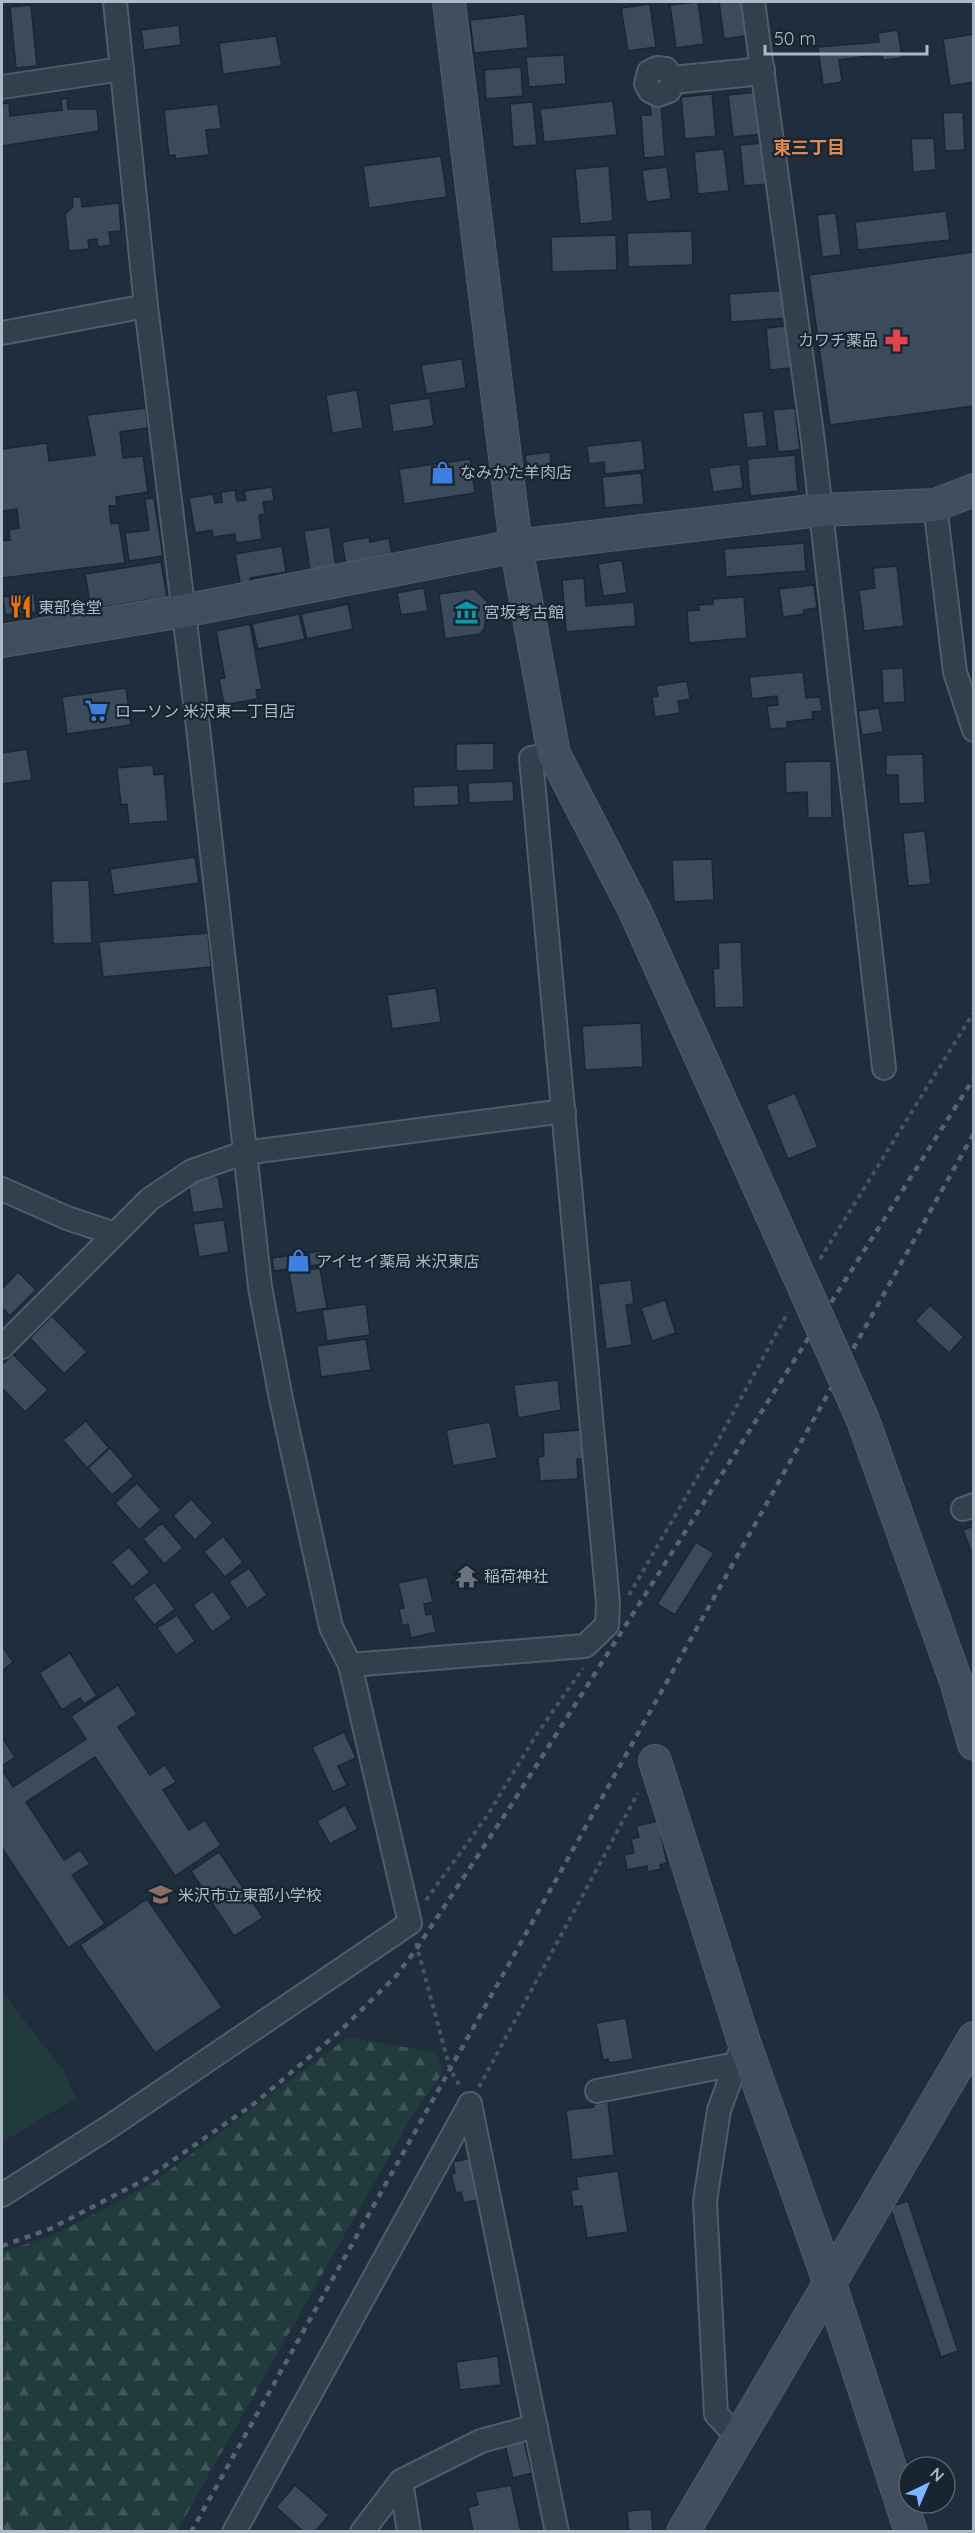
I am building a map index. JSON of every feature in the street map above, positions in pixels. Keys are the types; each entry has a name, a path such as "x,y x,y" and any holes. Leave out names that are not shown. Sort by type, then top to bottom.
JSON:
{"street":[{"path":"2,2195 108,2127 410,1923 350,1665 331,1627 280,1399 260,1287 243,1153 200,739 146,306 115,2"},
{"path":"449,2 516,546 554,754 634,909 863,1420 957,1684 974,1744"},
{"path":"753,2 820,510 884,1068"},
{"path":"2,87 122,69"},
{"path":"2,333 146,306"},
{"path":"2,641 183,611 516,546 820,510 935,505 974,490"},
{"path":"935,505 955,672 974,730"},
{"path":"350,1665 585,1646 607,1625 608,1603 531,758 554,754"},
{"path":"2,1347 150,1199 192,1171 243,1153 564,1111"},
{"path":"2,1189 67,1218 115,1234"},
{"path":"655,1761 740,2053 829,2281 911,2532"},
{"path":"683,2532 974,2038"},
{"path":"597,2091 740,2053"},
{"path":"738,2438 716,2414 705,2201 718,2110 740,2053"},
{"path":"470,2104 557,2532"},
{"path":"234,2532 470,2104"},
{"path":"362,2532 401,2481 481,2441 536,2426"},
{"path":"401,2481 409,2532"}],"path":[{"path":"624,1604 803,1287 974,1012"},
{"path":"470,2104 450,2069 410,1923 486,1816 533,1740 589,1659"},
{"path":"470,2104 655,1761"}],"green space":[{"path":"2,1992 64,2071 76,2098 2,2142"},
{"path":"348,2037 437,2053 443,2073 413,2114 177,2531 2,2531 2,2252 54,2235 151,2184"}],"building":[{"path":"698,2 704,44 676,48 670,5"},
{"path":"719,2 747,2 752,35 724,39"},
{"path":"650,4 656,47 628,51 621,8"},
{"path":"31,5 37,66 16,68 10,7"},
{"path":"525,14 528,48 474,53 470,20"},
{"path":"179,25 181,45 144,50 141,30"},
{"path":"898,30 902,58 883,60 882,54 839,60 842,82 823,85 818,47 879,42 878,33"},
{"path":"974,34 974,82 950,86 943,39"},
{"path":"276,36 282,66 223,74 219,43"},
{"path":"564,55 566,84 529,87 526,57"},
{"path":"521,67 523,96 486,99 484,70"},
{"path":"759,92 763,134 733,137 728,95"},
{"path":"712,94 716,136 685,139 681,97"},
{"path":"67,98 68,109 97,109 99,131 2,146 2,104 9,103 10,116 62,110 61,99"},
{"path":"613,101 617,135 544,142 540,109"},
{"path":"533,102 537,145 513,147 510,104"},
{"path":"218,104 221,129 206,130 209,155 175,159 175,155 169,156 164,110"},
{"path":"661,104 665,156 644,158 641,115 651,115 650,105"},
{"path":"963,112 965,150 945,151 943,113"},
{"path":"934,138 936,170 913,172 911,139"},
{"path":"763,143 767,184 744,186 740,145"},
{"path":"724,149 729,191 698,194 694,152"},
{"path":"441,156 447,197 369,208 363,166"},
{"path":"609,166 613,221 580,224 575,169"},
{"path":"667,167 671,199 646,202 642,170"},
{"path":"72,197 81,197 82,207 119,203 121,231 109,232 111,245 98,247 97,239 88,240 89,249 69,251 65,214 73,207"},
{"path":"946,211 950,240 858,250 855,222"},
{"path":"836,213 841,255 822,257 817,215"},
{"path":"692,231 693,265 628,267 627,233"},
{"path":"616,235 617,270 552,272 551,237"},
{"name":"カワチ薬品","path":"973,252 974,406 830,425 809,275"},
{"path":"786,290 788,318 731,322 729,294"},
{"path":"788,326 792,368 770,370 766,328"},
{"path":"462,359 466,388 426,394 421,365"},
{"path":"357,390 363,428 332,433 326,395"},
{"path":"430,398 434,426 393,432 389,404"},
{"path":"146,408 148,428 120,432 123,458 143,456 148,492 116,497 117,506 109,506 111,524 119,523 125,563 2,578 2,541 10,540 9,530 19,528 17,509 2,511 2,449 47,443 49,461 95,455 87,415"},
{"path":"795,408 800,450 778,452 773,410"},
{"path":"763,411 767,446 747,448 743,413"},
{"path":"642,440 645,470 605,474 604,462 589,464 587,446"},
{"path":"550,452 552,473 528,476 525,455"},
{"path":"795,455 798,491 750,496 747,459"},
{"path":"470,459 475,493 404,504 399,469"},
{"path":"740,464 743,488 713,492 709,468"},
{"path":"641,473 644,504 605,508 602,477"},
{"path":"272,487 274,501 263,502 265,514 259,515 262,539 236,543 235,534 213,537 212,530 195,533 189,498 213,494 215,503 222,502 221,492 235,490 237,501 246,500 244,491"},
{"path":"154,498 163,556 129,561 125,533 149,530 145,499"},
{"path":"330,527 337,573 311,577 304,531"},
{"path":"369,537 370,542 389,538 393,563 347,571 342,542"},
{"path":"804,543 806,571 726,577 724,549"},
{"path":"282,546 286,572 250,578 250,582 240,583 235,554"},
{"path":"622,560 627,593 603,596 598,564"},
{"path":"161,562 167,597 91,609 85,574"},
{"path":"897,566 904,626 864,631 859,590 875,588 873,568"},
{"path":"584,578 586,606 634,602 636,626 566,632 562,580"},
{"path":"814,585 817,608 804,610 804,614 783,617 779,589"},
{"path":"424,588 428,611 401,615 397,593"},
{"name":"宮坂考古館","path":"474,589 487,601 489,607 484,629 480,634 445,639 439,594"},
{"path":"34,593 36,612 5,615 3,597"},
{"path":"744,597 747,638 689,643 687,611 699,610 698,605 713,604 713,599"},
{"path":"348,604 353,629 307,639 301,614"},
{"path":"299,614 305,639 258,649 252,624"},
{"path":"250,624 262,689 256,690 258,699 224,705 219,679 225,678 216,631"},
{"path":"903,668 905,702 883,703 882,669"},
{"path":"803,672 806,698 820,697 822,711 812,712 813,719 787,722 787,728 770,729 767,706 778,705 777,696 752,699 749,677"},
{"path":"687,681 690,699 678,701 680,713 655,717 652,697 658,696 656,686"},
{"name":"ローソン 米沢東一丁目店","path":"126,688 131,725 67,734 62,697"},
{"path":"879,708 883,732 862,735 858,711"},
{"path":"494,743 494,770 456,771 456,744"},
{"path":"27,749 32,780 2,784 2,753"},
{"path":"923,754 925,803 899,804 898,775 886,775 886,755"},
{"path":"831,761 832,818 808,818 807,792 786,793 785,762"},
{"path":"153,765 154,775 164,774 168,821 129,824 127,804 121,805 117,768"},
{"path":"513,781 514,801 469,803 468,783"},
{"path":"458,785 459,805 414,807 413,787"},
{"path":"925,831 931,884 908,886 903,833"},
{"path":"195,857 199,883 114,895 110,869"},
{"path":"712,859 714,900 674,902 672,860"},
{"path":"89,880 92,943 53,944 51,881"},
{"path":"208,933 211,967 103,977 99,942"},
{"path":"741,942 744,1007 715,1008 713,969 719,968 718,943"},
{"path":"436,988 441,1022 392,1029 387,995"},
{"path":"641,1023 643,1067 585,1070 582,1026"},
{"path":"795,1093 818,1147 788,1159 766,1105"},
{"path":"218,1176 224,1208 193,1213 188,1181"},
{"path":"224,1220 229,1252 199,1257 193,1224"},
{"name":"アイセイ薬局 米沢東店","path":"321,1251 323,1264 274,1271 272,1258"},
{"path":"320,1268 327,1308 296,1313 289,1273"},
{"path":"18,1272 36,1290 10,1316 2,1308 2,1289"},
{"path":"631,1280 634,1304 626,1305 632,1345 606,1349 598,1284"},
{"path":"665,1300 676,1333 652,1341 641,1308"},
{"path":"366,1304 370,1335 327,1341 322,1310"},
{"path":"930,1305 964,1337 949,1353 915,1321"},
{"path":"52,1316 87,1352 64,1374 30,1338"},
{"path":"366,1339 371,1370 321,1377 317,1346"},
{"path":"13,1354 48,1390 25,1412 2,1388 2,1365"},
{"path":"558,1380 561,1410 518,1418 514,1385"},
{"path":"86,1421 109,1448 87,1468 63,1440"},
{"path":"490,1422 497,1458 453,1466 446,1430"},
{"path":"582,1430 584,1459 577,1459 578,1479 540,1481 538,1457 544,1456 543,1433"},
{"path":"110,1448 134,1476 112,1495 88,1468"},
{"path":"137,1483 161,1510 139,1530 115,1503"},
{"path":"191,1499 213,1523 195,1540 173,1516"},
{"path":"162,1523 183,1548 164,1564 143,1539"},
{"path":"974,1526 974,1559 963,1530"},
{"path":"223,1536 243,1562 225,1577 204,1552"},
{"path":"696,1542 714,1553 675,1615 657,1604"},
{"path":"129,1547 150,1572 132,1587 111,1562"},
{"path":"249,1568 267,1595 247,1609 229,1582"},
{"path":"427,1577 433,1602 424,1604 426,1615 432,1614 436,1632 411,1638 408,1624 402,1626 399,1609 404,1608 398,1583"},
{"path":"155,1582 175,1609 154,1625 133,1598"},
{"path":"213,1591 232,1618 212,1632 193,1605"},
{"path":"177,1615 195,1641 176,1655 157,1628"},
{"path":"2,1646 13,1662 2,1671"},
{"path":"70,1653 97,1696 84,1704 80,1698 62,1710 39,1673"},
{"path":"118,1685 137,1714 118,1727 150,1775 165,1765 176,1782 163,1790 189,1830 205,1820 221,1845 175,1876 95,1757 26,1802 64,1860 80,1850 90,1864 72,1875 105,1924 68,1948 2,1848 2,1770 13,1787 86,1739 71,1716"},
{"path":"344,1732 356,1758 338,1766 347,1785 333,1792 312,1747"},
{"path":"2,1737 15,1757 2,1766"},
{"path":"345,1805 358,1829 330,1844 317,1821"},
{"path":"658,1821 667,1863 660,1865 661,1869 648,1872 647,1866 627,1870 624,1855 634,1853 631,1839 639,1837 636,1826"},
{"path":"219,1852 263,1918 234,1936 191,1871"},
{"path":"147,1899 222,2007 155,2053 80,1945"},
{"path":"626,2018 633,2059 609,2063 608,2059 603,2060 596,2023"},
{"path":"608,2102 614,2155 572,2160 566,2110 594,2107 594,2104"},
{"path":"471,2158 480,2199 464,2203 461,2192 456,2193 451,2174 455,2173 453,2162"},
{"path":"618,2171 628,2232 587,2238 582,2206 573,2207 571,2190 578,2189 576,2177"},
{"path":"908,2201 958,2351 941,2357 890,2207"},
{"path":"498,2356 501,2385 460,2390 456,2362"},
{"path":"524,2441 532,2473 513,2478 505,2445"},
{"path":"295,2485 329,2515 315,2532 304,2532 276,2507"},
{"path":"511,2485 521,2532 473,2532 468,2507 478,2505 475,2492"},
{"path":"651,2509 653,2532 629,2532 627,2511"}],"railway":[{"path":"2,2246 50,2229 146,2179 255,2103 339,2032 396,1976 510,1807 974,1078"},
{"path":"191,2532 974,1133"}],"place":[{"name":"カワチ薬品","path":"896,340"},
{"name":"なみかた羊肉店","path":"442,472"},
{"name":"東部食堂","path":"20,607"},
{"name":"宮坂考古館","path":"466,612"},
{"name":"ローソン 米沢東一丁目店","path":"97,711"},
{"name":"アイセイ薬局 米沢東店","path":"298,1261"},
{"name":"稲荷神社","path":"466,1576"},
{"name":"米沢市立東部小学校","path":"160,1895"}],"district":[{"name":"東三丁目","path":"809,147"}]}
